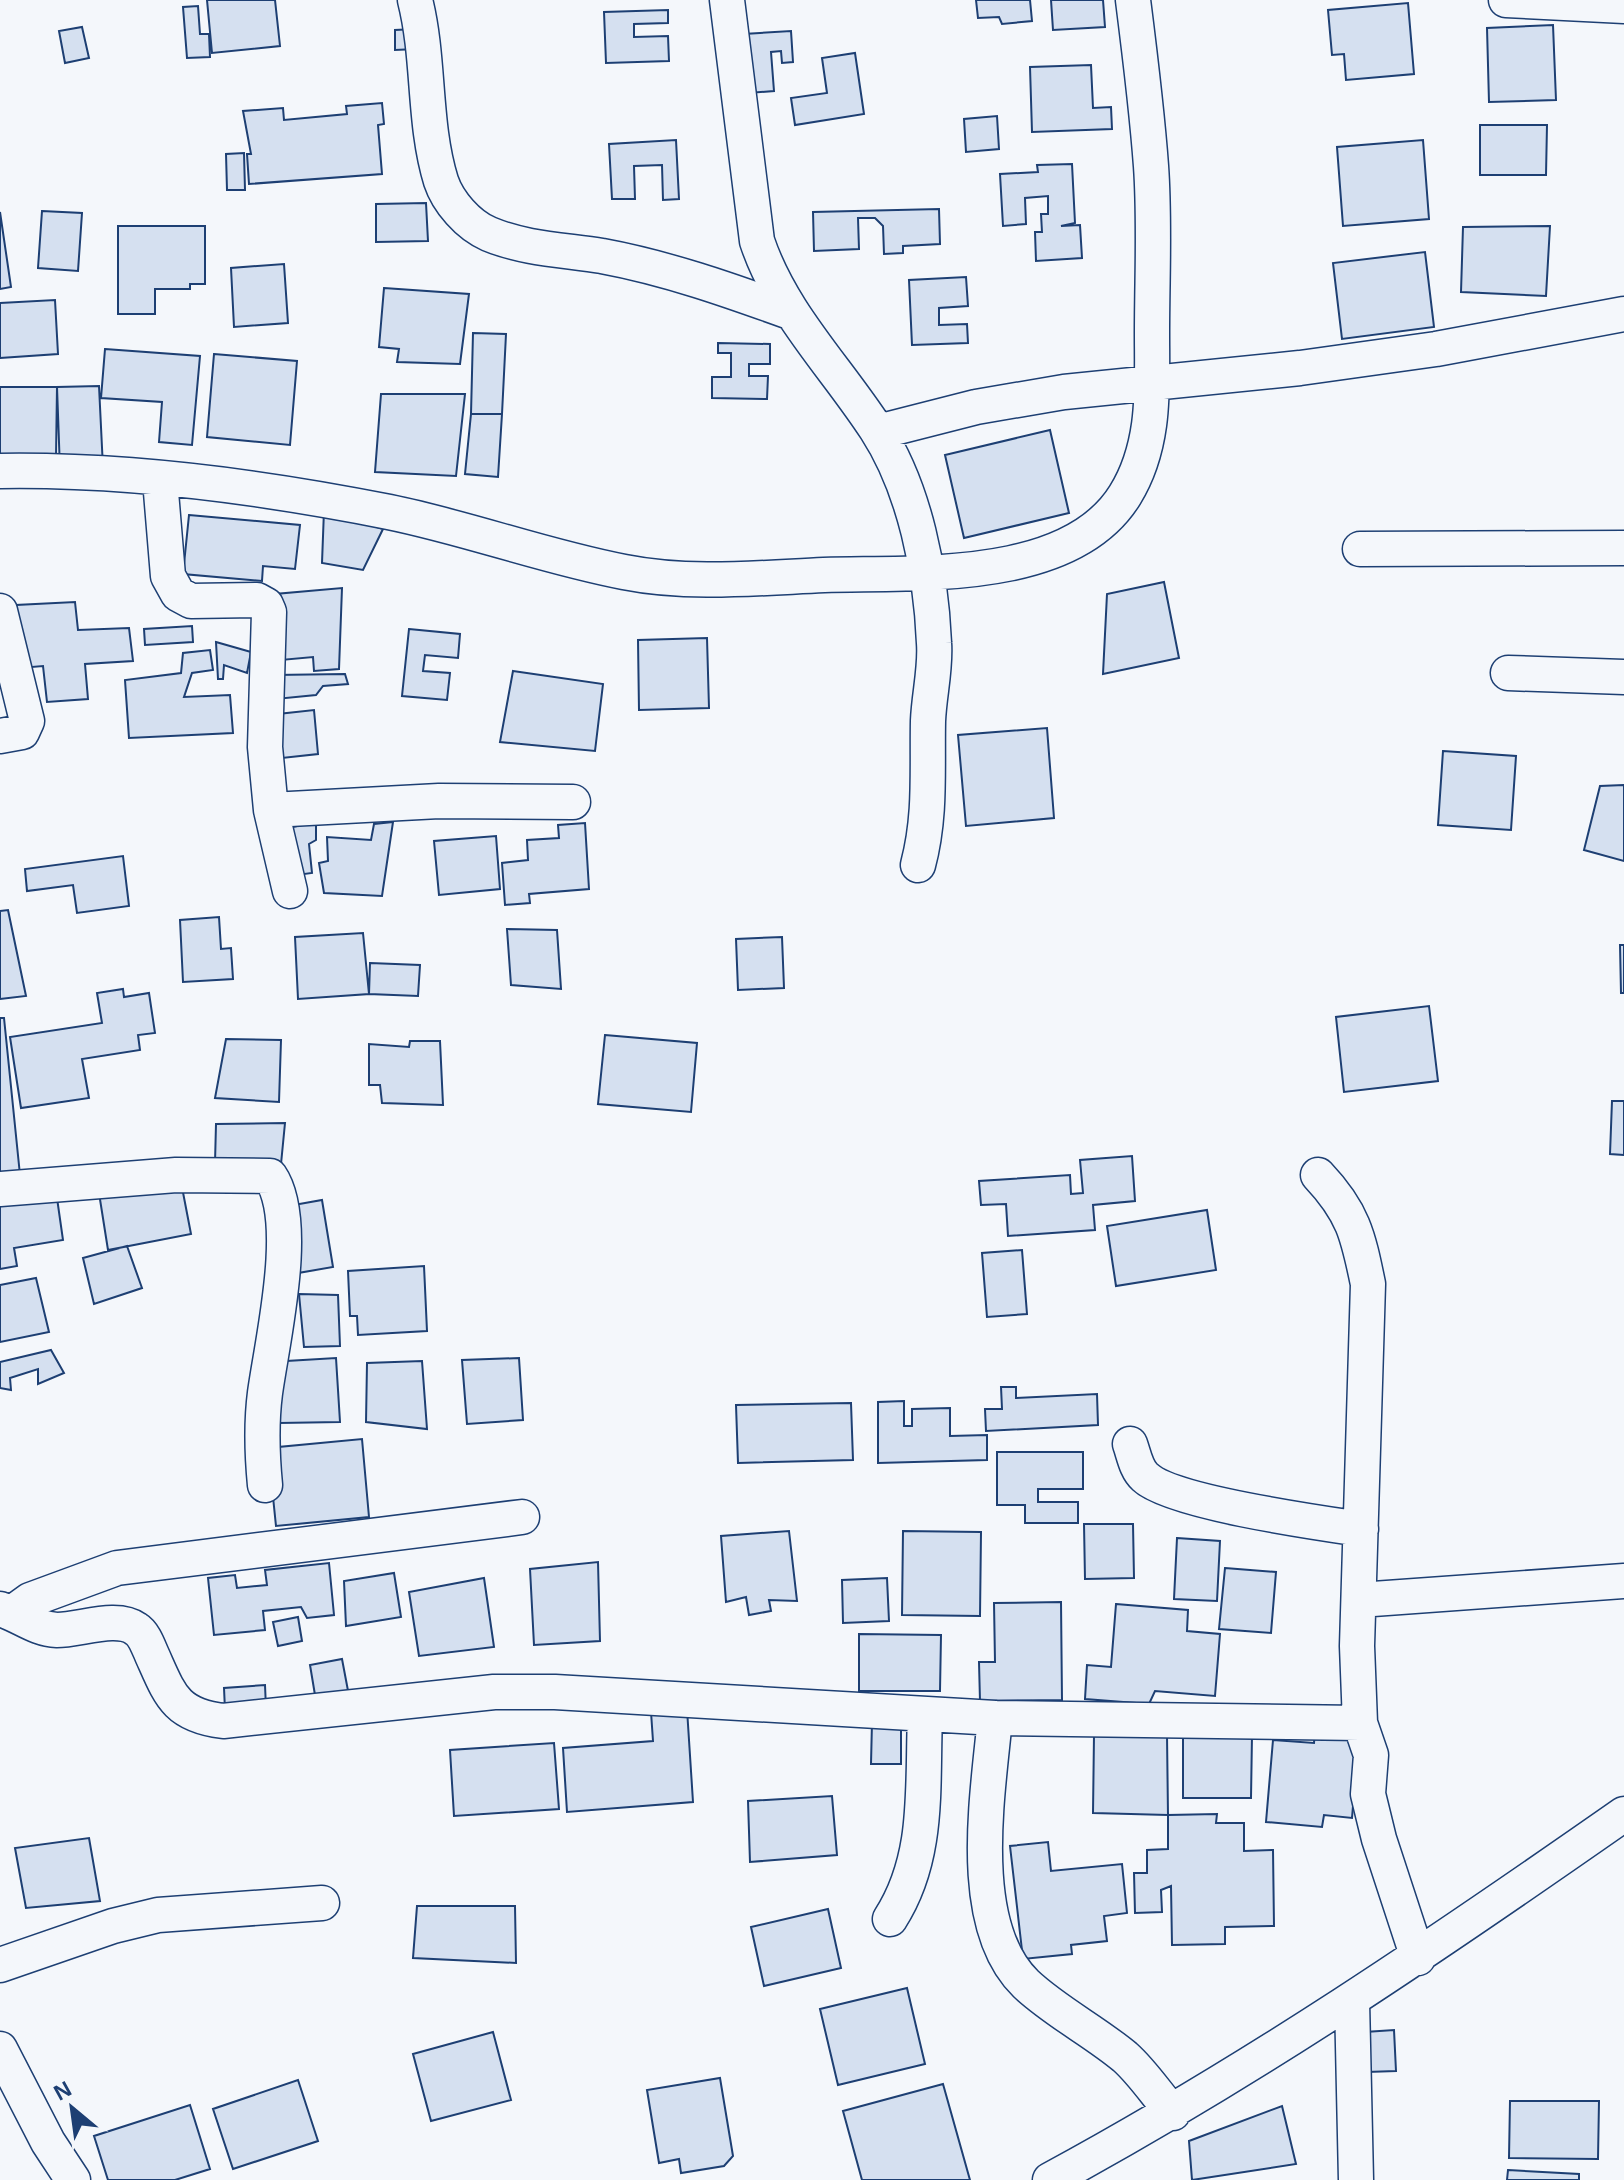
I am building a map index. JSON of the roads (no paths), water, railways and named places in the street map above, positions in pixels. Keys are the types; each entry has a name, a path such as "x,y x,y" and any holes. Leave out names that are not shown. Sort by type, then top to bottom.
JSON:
{"street":[{"path":"415,0 424,35 441,181 448,198 462,214 487,233 542,249 602,256 667,271 790,312"},
{"path":"727,0 757,241 768,275 790,312 878,432 919,528 929,575 935,645 928,712 929,808 918,865"},
{"path":"0,471 60,470 160,480 391,512 627,573 715,579 929,575 1035,556 1072,543 1107,522 1127,492 1144,454 1155,383 1151,168 1133,0"},
{"path":"1506,0 1624,6"},
{"path":"878,432 976,407 1064,392 1300,368 1436,349 1624,314"},
{"path":"160,480 168,576 178,594 191,601 257,600 266,605 269,612 265,747 271,810 290,891"},
{"path":"1360,549 1624,548"},
{"path":"0,611 27,721 22,732 0,736"},
{"path":"1508,673 1624,677"},
{"path":"271,810 439,801 573,802"},
{"path":"0,1189 176,1175 270,1176 278,1194 283,1238 282,1280 261,1436 265,1485"},
{"path":"1318,1175 1343,1202 1360,1243 1368,1284 1357,1675 1360,1723 1371,1755 1368,1794 1379,1839 1418,1958"},
{"path":"1130,1444 1138,1469 1146,1479 1162,1486 1258,1513 1361,1529"},
{"path":"6,1611 117,1568 522,1517"},
{"path":"1359,1600 1624,1581"},
{"path":"6,1611 25,1622 58,1630 128,1624 139,1630 148,1644 176,1703 187,1713 223,1721 494,1692 634,1696 995,1718 1360,1723"},
{"path":"890,1919 908,1891 919,1854 925,1715"},
{"path":"995,1718 986,1822 989,1903 998,1946 1025,1983 1126,2058 1173,2113"},
{"path":"1050,2180 1173,2113 1352,2001 1624,1814"},
{"path":"0,1965 113,1926 158,1915 322,1903"},
{"path":"1352,2001 1356,2180"},
{"path":"0,2049 48,2142 73,2180"}]}
